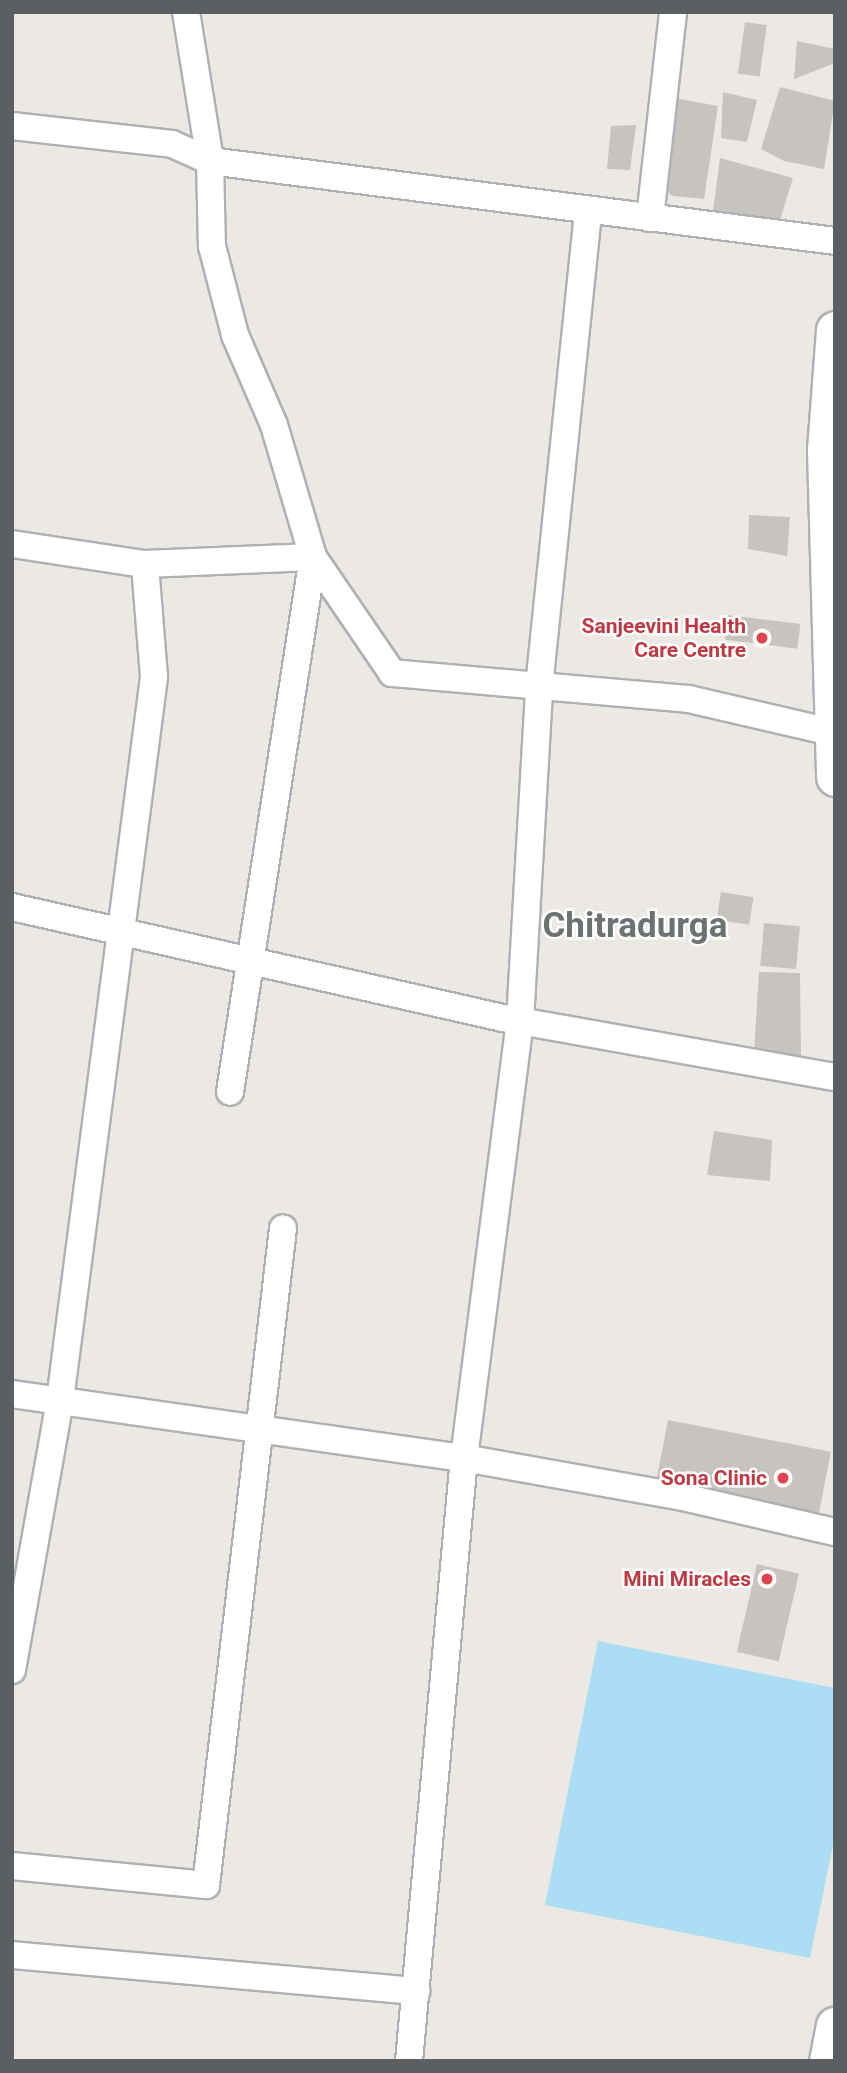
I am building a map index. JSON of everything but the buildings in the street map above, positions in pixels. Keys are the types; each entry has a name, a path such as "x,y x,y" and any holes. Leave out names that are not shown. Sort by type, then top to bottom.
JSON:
{"main road":[{"path":"835,330 826,450 835,777"},
{"path":"828,2061 835,2026"}],"street":[{"path":"186,12 210,160 212,246 235,335 274,425 313,557 392,673 689,699 834,733"},
{"path":"650,218 673,12"},
{"path":"12,126 172,144 210,160 835,241"},
{"path":"410,2061 464,1458 520,1021 539,687 588,211"},
{"path":"12,544 145,564 313,557"},
{"path":"230,1092 313,557"},
{"path":"12,1670 60,1400 154,677 145,564"},
{"path":"12,907 520,1021 835,1077"},
{"path":"12,1866 206,1885 283,1229"},
{"path":"12,1394 464,1458 683,1497 835,1532"},
{"path":"12,1955 416,1991"}],"water":[{"path":"598,1641 835,1688 835,1835 810,1958 545,1905"}],"place":[{"name":"Sanjeevini Health Care Centre","path":"762,638"},
{"name":"Sona Clinic","path":"783,1478"},
{"name":"Mini Miracles","path":"767,1579"}],"district":[{"name":"Chitradurga","path":"635,926"}]}
